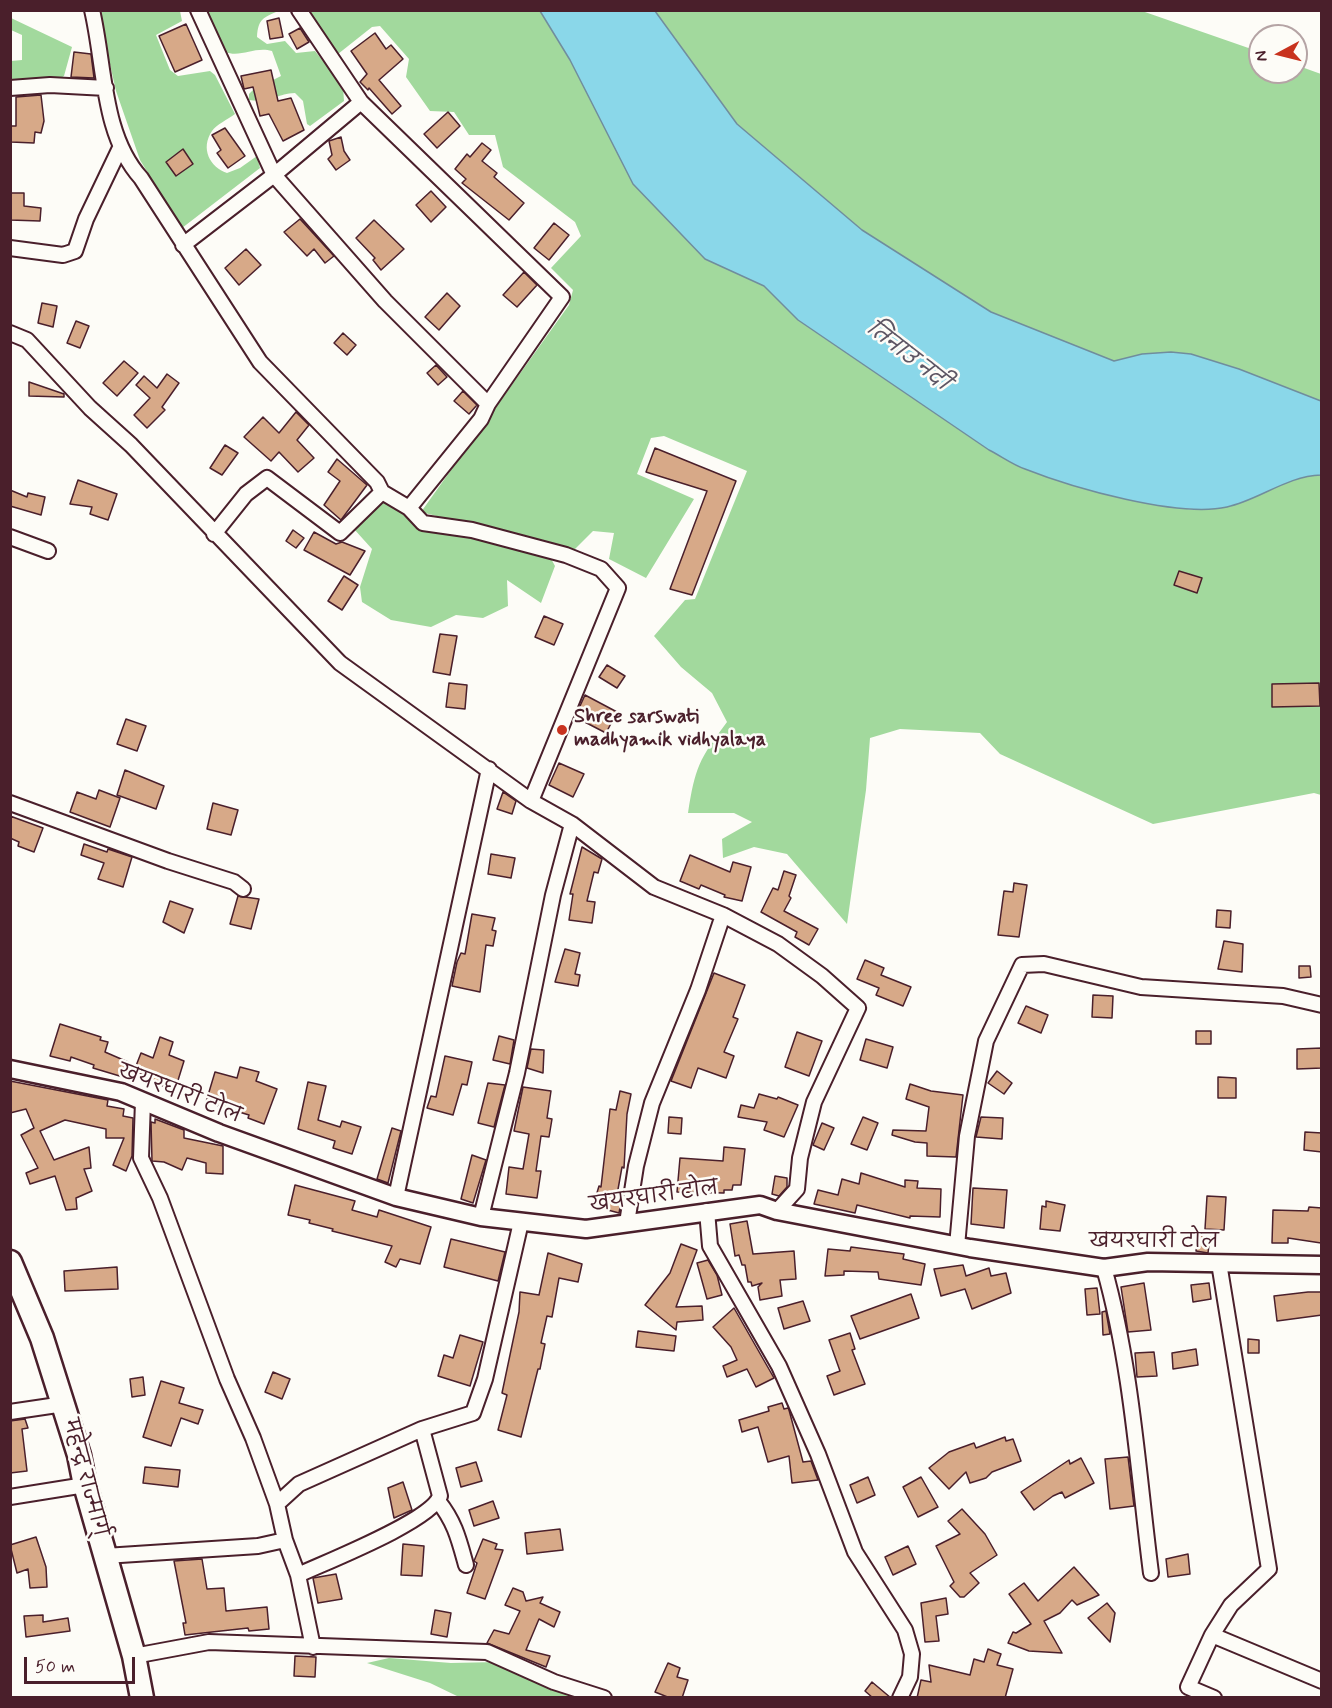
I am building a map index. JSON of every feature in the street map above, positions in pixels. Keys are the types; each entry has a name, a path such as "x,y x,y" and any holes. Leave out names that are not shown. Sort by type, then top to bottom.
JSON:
{"highway":[{"name":"महेन्द्र राज्मार्ग्","path":"10,1262 42,1338 63,1404 134,1656 142,1698"}],"street":[{"path":"92,10 105,88 120,148 128,165 141,178 260,362 377,482 382,492 409,508 423,523 472,530 566,555 601,569 618,588 531,801"},
{"path":"198,10 274,175 385,301 488,404"},
{"path":"299,10 361,102 562,297 488,404 481,419 409,508"},
{"path":"10,87 50,85 105,88"},
{"path":"183,245 274,175 361,102"},
{"path":"10,248 63,255 75,251 86,219 120,148"},
{"path":"10,333 27,340 340,663 531,801 572,824 654,887 723,915 778,944 831,983 858,1008 814,1102 800,1158 797,1189 777,1211"},
{"path":"214,534 246,494 267,478 340,534 382,492"},
{"path":"10,537 48,551"},
{"path":"396,1197 489,769"},
{"path":"10,803 168,861 234,882 243,889"},
{"path":"481,1217 517,1073 553,895 572,824"},
{"path":"627,1223 636,1166 652,1103 698,990 723,915"},
{"path":"957,1246 967,1136 986,1041 1022,965 1044,964 1141,987 1283,996 1322,1005"},
{"name":"खयरघारी टोल","path":"10,1069 120,1092 219,1133 396,1197 481,1217 586,1229 760,1205 777,1211 957,1246 1104,1268 1148,1262 1322,1265"},
{"path":"143,1101 141,1158 160,1198 227,1379 253,1438 277,1504 285,1540 298,1575 313,1647"},
{"path":"707,1211 710,1246 779,1366 785,1385 818,1454 855,1552 905,1630 912,1654 910,1677 900,1698"},
{"path":"277,1504 299,1484 422,1429 473,1413 485,1379 521,1222"},
{"path":"1214,1698 1188,1687 1212,1635 1231,1605 1269,1569 1219,1263"},
{"path":"1104,1268 1116,1308 1150,1573"},
{"path":"10,1412 63,1404"},
{"path":"298,1575 418,1518 438,1501 440,1496 422,1429"},
{"path":"10,1497 85,1485"},
{"path":"438,1501 450,1516 461,1538 466,1564"},
{"path":"105,1556 258,1546 285,1540"},
{"path":"1212,1635 1322,1681"},
{"path":"134,1656 209,1642 487,1652 554,1682 604,1698"}],"green space":[{"path":"98,11 180,11 182,21 156,35 170,70 178,76 210,71 215,75 235,114 212,131 207,151 212,162 227,173 240,168 257,156 260,168 182,228 140,160 116,91"},
{"path":"205,11 278,11 260,22 257,37 267,44 285,41 296,53 315,51 343,86 344,101 310,126 307,124 303,101 295,93 263,100 249,100 249,94 253,90 281,76 272,51 260,50 237,54 225,52"},
{"path":"306,11 540,11 570,60 705,259 764,286 798,320 989,450 1009,461 1052,478 1095,491 1190,509 1213,505 1274,484 1305,476 1321,475 1321,795 1314,793 1153,824 1000,754 980,733 900,729 870,738 866,790 847,924 787,854 754,847 723,858 722,839 752,822 734,813 688,813 693,785 700,764 727,722 712,693 681,667 654,636 685,600 695,599 747,471 664,436 651,438 637,474 694,499 646,578 609,559 614,533 593,531 573,551 421,512 569,305 573,290 551,268 581,236 575,222 503,167 495,135 469,135 454,112 430,111 406,77 409,59 380,26 372,27 338,54"},
{"path":"655,11 1142,11 1248,48 1248,84 1308,84 1308,69 1321,74 1321,401 1239,369 1191,354 1171,352 1142,354 1114,361 991,312 862,230 737,124"},
{"path":"11,18 72,47 64,76 56,81 11,82 11,61 22,60 22,35 11,30"},
{"path":"382,498 400,508 421,527 548,553 555,566 541,603 507,580 508,606 483,618 456,615 431,627 391,620 362,602 360,587 372,549 354,529"},
{"path":"389,1658 451,1663 498,1662 585,1697 457,1696 430,1683 367,1663"}],"water":[{"name":"तिनाउ नदी","path":"540,11 655,11 737,124 862,230 991,312 1114,361 1142,354 1171,352 1191,354 1239,369 1321,401 1321,475 1296,479 1227,507 1182,508 1126,499 1045,477 1020,467 989,450 798,320 764,286 705,259 633,184 570,60"}],"building":[{"path":"279,18 283,37 270,39 267,21"},
{"path":"186,24 202,60 175,72 159,36"},
{"path":"300,28 309,42 297,49 289,34"},
{"path":"375,33 386,49 391,45 403,59 379,80 401,106 392,114 369,88 368,90 360,82 367,74 351,51"},
{"path":"74,52 91,54 94,78 71,77"},
{"path":"271,70 278,101 291,98 304,130 283,141 269,114 260,116 253,87 244,89 241,76"},
{"path":"41,95 44,121 41,133 35,132 34,143 11,142 11,126 16,126 16,97"},
{"path":"448,112 460,126 437,148 424,134"},
{"path":"225,128 245,156 228,168 217,153 221,150 212,135"},
{"path":"341,137 344,151 350,160 336,170 328,159 332,155 329,141"},
{"path":"482,143 491,150 482,161 497,173 494,177 524,203 509,220 462,183 466,179 455,169 467,154 470,157"},
{"path":"183,149 193,164 176,176 166,162"},
{"path":"431,191 446,207 431,222 416,205"},
{"path":"10,193 24,193 24,206 41,208 40,221 10,220"},
{"path":"300,219 334,256 325,263 314,249 307,256 284,232"},
{"path":"374,220 404,249 381,270 373,260 375,258 356,238"},
{"path":"554,223 569,235 549,260 534,248"},
{"path":"246,249 261,265 239,285 225,268"},
{"path":"524,272 537,285 517,307 503,295"},
{"path":"447,293 460,306 439,330 425,317"},
{"path":"42,303 57,306 53,327 38,323"},
{"path":"76,321 89,326 80,348 67,343"},
{"path":"343,333 356,345 347,355 334,343"},
{"path":"124,361 138,373 117,396 103,383"},
{"path":"436,365 447,377 438,385 427,373"},
{"path":"167,374 179,383 162,407 165,410 147,428 134,415 150,398 136,385 144,376 157,388"},
{"path":"29,382 64,394 64,397 29,396"},
{"path":"463,391 477,405 469,414 454,401"},
{"path":"296,412 309,425 297,440 314,458 298,472 279,452 271,461 244,437 263,417 279,433"},
{"path":"225,445 238,453 222,475 210,468"},
{"path":"655,448 736,481 692,595 670,589 707,491 646,472"},
{"path":"337,459 367,485 341,520 324,505 340,481 328,472"},
{"path":"78,480 117,494 108,520 90,514 92,507 70,504"},
{"path":"10,490 27,497 28,493 45,497 41,515 10,506"},
{"path":"293,530 304,538 296,548 286,541"},
{"path":"314,532 336,544 342,542 365,551 350,575 304,550"},
{"path":"1179,571 1202,578 1197,593 1174,585"},
{"path":"344,576 358,585 342,610 328,601"},
{"path":"544,616 563,624 554,645 535,637"},
{"path":"440,634 457,636 450,675 433,672"},
{"path":"607,665 625,676 617,688 599,677"},
{"path":"449,683 467,685 465,709 446,707"},
{"path":"1319,683 1320,706 1272,707 1272,684"},
{"path":"585,695 617,712 606,733 575,717"},
{"path":"126,719 146,726 137,751 117,744"},
{"path":"559,763 584,774 573,797 549,785"},
{"path":"125,770 164,786 156,809 117,795"},
{"path":"99,790 120,798 110,827 70,812 77,792 96,799"},
{"path":"503,792 516,801 512,814 497,809"},
{"path":"213,803 238,810 231,835 207,829"},
{"path":"10,816 43,828 34,852 18,846 19,842 10,838"},
{"path":"84,844 132,857 123,887 98,879 104,863 81,855"},
{"path":"582,847 602,859 598,873 594,872 587,901 595,902 592,923 569,920 573,894 570,894"},
{"path":"491,854 515,858 511,878 488,874"},
{"path":"690,855 730,872 733,862 751,867 742,901 724,897 725,895 701,885 699,889 680,881"},
{"path":"784,871 796,875 789,896 791,898 784,911 818,929 809,945 795,937 797,932 761,912 773,888 778,890"},
{"path":"1014,883 1027,885 1019,937 998,935 1004,891 1013,892"},
{"path":"238,896 259,899 251,929 230,924"},
{"path":"170,901 193,909 184,933 163,922"},
{"path":"1217,910 1231,911 1230,928 1216,927"},
{"path":"472,914 495,918 492,930 496,931 493,946 486,945 480,992 452,986 457,962 461,953 465,954"},
{"path":"1224,941 1243,944 1242,972 1218,969"},
{"path":"565,949 580,953 575,974 580,975 578,986 555,982"},
{"path":"865,960 884,968 881,975 911,987 903,1006 876,995 879,988 857,979"},
{"path":"1299,966 1310,966 1311,977 1299,978"},
{"path":"714,973 745,985 733,1017 738,1019 724,1052 734,1056 726,1078 698,1068 691,1088 671,1081"},
{"path":"1093,995 1113,996 1112,1018 1092,1017"},
{"path":"1026,1006 1048,1015 1041,1033 1018,1023"},
{"path":"60,1024 101,1037 100,1040 108,1042 105,1052 128,1062 123,1077 93,1068 94,1065 71,1057 70,1061 50,1056"},
{"path":"1196,1031 1211,1031 1211,1044 1196,1044"},
{"path":"797,1032 822,1041 809,1076 785,1067"},
{"path":"499,1036 514,1040 510,1064 493,1060"},
{"path":"160,1037 173,1042 169,1055 184,1061 175,1090 149,1081 150,1078 134,1071 141,1053 153,1058"},
{"path":"866,1039 893,1047 887,1068 860,1060"},
{"path":"1322,1048 1322,1068 1297,1069 1297,1049"},
{"path":"531,1049 544,1050 543,1073 527,1068"},
{"path":"445,1056 472,1062 467,1085 462,1084 453,1115 427,1108 431,1096 436,1097"},
{"path":"240,1067 259,1072 256,1081 277,1089 264,1124 248,1118 249,1115 206,1102 215,1072 237,1078"},
{"path":"997,1071 1012,1083 1004,1094 988,1083"},
{"path":"1218,1077 1236,1078 1236,1098 1218,1098"},
{"path":"10,1081 108,1100 107,1106 124,1109 123,1116 133,1118 132,1156 126,1171 113,1165 124,1138 106,1138 106,1129 65,1120 40,1131 54,1160 89,1147 91,1168 84,1169 92,1191 76,1198 77,1209 66,1210 55,1176 30,1184 26,1173 38,1168 21,1135 34,1128 26,1109 10,1113"},
{"path":"308,1082 326,1086 318,1120 340,1127 342,1121 361,1127 352,1154 333,1148 335,1141 298,1129"},
{"path":"488,1083 505,1085 494,1127 478,1123"},
{"path":"910,1084 931,1091 963,1095 956,1157 927,1156 927,1143 892,1135 893,1130 926,1131 929,1107 906,1099"},
{"path":"523,1087 551,1091 547,1118 552,1119 549,1137 541,1136 536,1171 541,1171 537,1198 506,1194 509,1167 523,1169 529,1134 514,1131"},
{"path":"620,1091 631,1094 627,1114 624,1168 622,1167 617,1195 622,1197 619,1213 593,1206 599,1186 601,1187 610,1109 616,1110"},
{"path":"759,1094 777,1099 778,1097 798,1105 784,1137 764,1130 767,1122 738,1117 741,1105 754,1108"},
{"path":"669,1117 682,1118 681,1134 668,1133"},
{"path":"863,1117 878,1123 867,1150 851,1144"},
{"path":"981,1117 1003,1118 1002,1139 976,1137"},
{"path":"155,1119 184,1130 184,1138 223,1146 223,1174 206,1173 206,1163 187,1158 182,1170 164,1162 152,1161 151,1122 155,1123"},
{"path":"822,1123 834,1128 824,1150 813,1145"},
{"path":"392,1128 401,1131 388,1183 377,1179"},
{"path":"1305,1132 1322,1133 1322,1152 1304,1150"},
{"path":"724,1147 745,1149 741,1185 733,1185 732,1190 724,1190 724,1193 677,1192 680,1158 723,1161"},
{"path":"472,1155 486,1160 473,1203 461,1199"},
{"path":"861,1173 905,1187 905,1180 918,1181 917,1188 941,1189 940,1217 910,1216 910,1218 857,1205 855,1213 814,1204 818,1190 838,1195 842,1179 859,1184"},
{"path":"775,1176 787,1178 787,1187 779,1196 772,1194"},
{"path":"295,1185 355,1201 352,1210 377,1217 379,1210 431,1227 420,1264 400,1259 396,1267 385,1262 392,1246 332,1231 333,1229 309,1223 310,1220 288,1215"},
{"path":"973,1188 1007,1190 1004,1228 971,1224"},
{"path":"1207,1196 1226,1197 1224,1230 1205,1229"},
{"path":"1046,1201 1065,1205 1060,1231 1040,1229 1042,1206 1046,1207"},
{"path":"1309,1207 1322,1208 1321,1243 1288,1238 1288,1243 1272,1243 1273,1210 1308,1211"},
{"path":"747,1221 753,1254 794,1251 796,1279 780,1280 782,1296 760,1300 758,1287 762,1283 752,1286 751,1282 748,1282 745,1265 742,1265 739,1255 735,1256 730,1224"},
{"path":"1199,1235 1210,1237 1208,1253 1196,1251"},
{"path":"451,1239 505,1252 498,1281 444,1267"},
{"path":"681,1244 697,1250 676,1307 702,1306 703,1320 677,1322 676,1330 645,1305 670,1273"},
{"path":"851,1247 904,1254 903,1259 925,1264 921,1285 879,1279 878,1272 844,1271 844,1275 825,1276 828,1249 850,1251"},
{"path":"548,1253 582,1264 578,1282 559,1278 552,1317 547,1316 541,1343 545,1344 540,1369 538,1369 521,1437 498,1430 507,1395 502,1393 519,1312 520,1292 539,1295"},
{"path":"708,1260 717,1275 722,1295 707,1299 697,1263"},
{"path":"963,1265 966,1276 989,1268 991,1276 1006,1273 1011,1293 972,1309 965,1289 941,1296 934,1269"},
{"path":"117,1267 118,1289 65,1291 64,1271"},
{"path":"1144,1283 1151,1330 1128,1332 1121,1287"},
{"path":"1209,1283 1211,1299 1193,1302 1191,1285"},
{"path":"1097,1288 1100,1314 1087,1315 1085,1289"},
{"path":"1322,1292 1322,1315 1277,1321 1274,1296"},
{"path":"911,1294 919,1318 860,1339 851,1316"},
{"path":"803,1301 810,1321 784,1329 778,1308"},
{"path":"734,1308 774,1378 756,1387 747,1369 727,1377 723,1366 737,1360 731,1347 713,1327"},
{"path":"1106,1311 1110,1334 1103,1335 1102,1312"},
{"path":"638,1331 676,1336 674,1351 636,1347"},
{"path":"850,1333 855,1349 852,1350 865,1384 834,1395 827,1376 840,1371 829,1340"},
{"path":"460,1335 483,1342 470,1386 438,1376 444,1355 453,1358"},
{"path":"1248,1339 1259,1340 1259,1353 1248,1353"},
{"path":"1196,1349 1198,1365 1173,1369 1172,1353"},
{"path":"1154,1352 1157,1376 1137,1377 1135,1353"},
{"path":"273,1372 290,1379 282,1399 265,1392"},
{"path":"143,1377 145,1395 132,1397 130,1379"},
{"path":"161,1381 184,1388 179,1403 203,1410 198,1424 181,1418 171,1446 143,1437"},
{"path":"782,1403 784,1409 789,1410 803,1462 811,1461 818,1480 792,1483 789,1456 768,1462 758,1427 742,1432 739,1420 769,1411 768,1407"},
{"path":"25,1419 28,1428 22,1429 27,1471 10,1473 10,1421"},
{"path":"1005,1437 1006,1441 1013,1439 1021,1461 992,1472 986,1478 970,1483 966,1472 949,1489 929,1468 949,1452 974,1443 976,1448"},
{"path":"1128,1457 1134,1506 1110,1509 1105,1459"},
{"path":"1081,1458 1094,1483 1065,1498 1062,1492 1053,1496 1034,1510 1021,1492 1069,1460 1070,1464"},
{"path":"476,1462 482,1481 461,1487 456,1468"},
{"path":"145,1467 180,1470 178,1487 143,1483"},
{"path":"868,1477 875,1495 857,1503 850,1485"},
{"path":"921,1477 938,1507 918,1517 903,1487"},
{"path":"403,1482 412,1510 394,1518 388,1488"},
{"path":"493,1501 499,1518 474,1526 469,1510"},
{"path":"962,1509 985,1534 997,1555 970,1573 979,1583 964,1597 960,1597 950,1586 954,1582 936,1546 960,1534 948,1521"},
{"path":"560,1529 563,1550 527,1554 525,1533"},
{"path":"36,1537 46,1567 47,1587 30,1588 28,1569 17,1573 10,1545"},
{"path":"483,1539 497,1544 495,1549 503,1550 485,1599 467,1593 477,1563 474,1561"},
{"path":"403,1544 424,1546 422,1576 401,1575"},
{"path":"908,1546 916,1564 893,1575 885,1557"},
{"path":"1188,1554 1190,1574 1168,1577 1166,1559"},
{"path":"202,1559 207,1589 224,1588 226,1611 267,1607 269,1629 249,1631 248,1628 185,1635 183,1623 186,1623 174,1561"},
{"path":"1074,1567 1099,1595 1077,1605 1072,1600 1060,1613 1044,1621 1062,1653 1029,1651 1008,1643 1013,1632 1016,1633 1031,1624 1009,1594 1024,1583 1038,1601"},
{"path":"336,1574 342,1599 318,1603 313,1578"},
{"path":"513,1588 523,1592 526,1601 543,1597 540,1603 560,1612 554,1627 539,1619 526,1650 550,1656 546,1667 487,1643 494,1630 509,1634 520,1611 505,1605"},
{"path":"946,1598 948,1614 936,1616 939,1641 925,1642 921,1603"},
{"path":"1107,1603 1115,1613 1110,1642 1088,1618"},
{"path":"435,1610 451,1613 447,1637 431,1634"},
{"path":"43,1615 43,1622 68,1618 70,1631 26,1637 24,1616"},
{"path":"988,1649 1001,1654 997,1665 1013,1669 1005,1698 917,1698 921,1680 931,1682 929,1665 970,1675 974,1659 984,1662"},
{"path":"295,1656 316,1657 315,1677 294,1676"},
{"path":"668,1663 680,1668 677,1677 688,1680 682,1698 670,1698 655,1692"},
{"path":"872,1682 891,1698 873,1698 865,1691"}],"place":[{"name":"Shree sarswati madhyamik vidhyalaya","path":"562,730"}]}
